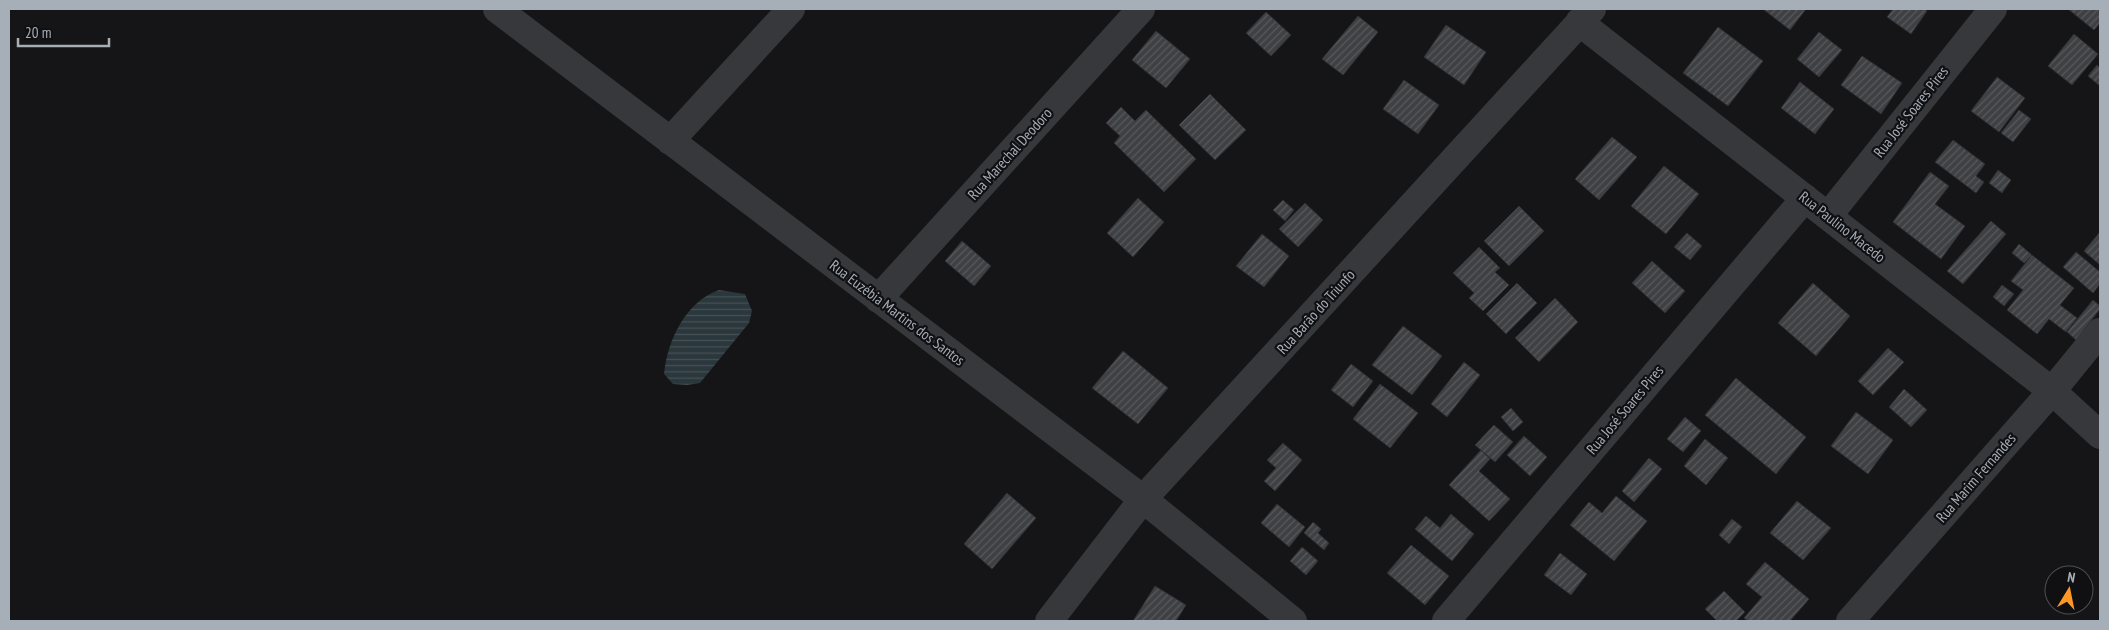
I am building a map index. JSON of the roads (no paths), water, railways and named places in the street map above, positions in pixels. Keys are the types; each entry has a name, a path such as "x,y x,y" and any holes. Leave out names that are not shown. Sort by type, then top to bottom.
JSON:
{"street":[{"name":"Rua Euzébia Martins dos Santos","path":"497,9 1143,499 1292,621"},
{"path":"670,141 791,9"},
{"name":"Rua Marechal Deodoro","path":"878,299 1142,9"},
{"name":"Rua José Soares Pires","path":"1828,216 1993,9"},
{"name":"Rua Paulino Macedo","path":"1586,16 1805,198 2052,391 2100,435"},
{"name":"Rua Barão do Triunfo","path":"1049,621 1143,499 1586,16"},
{"name":"Rua José Soares Pires","path":"1446,621 1805,198"},
{"name":"Rua Marim Fernandes","path":"1850,621 2052,391 2100,332"}]}
